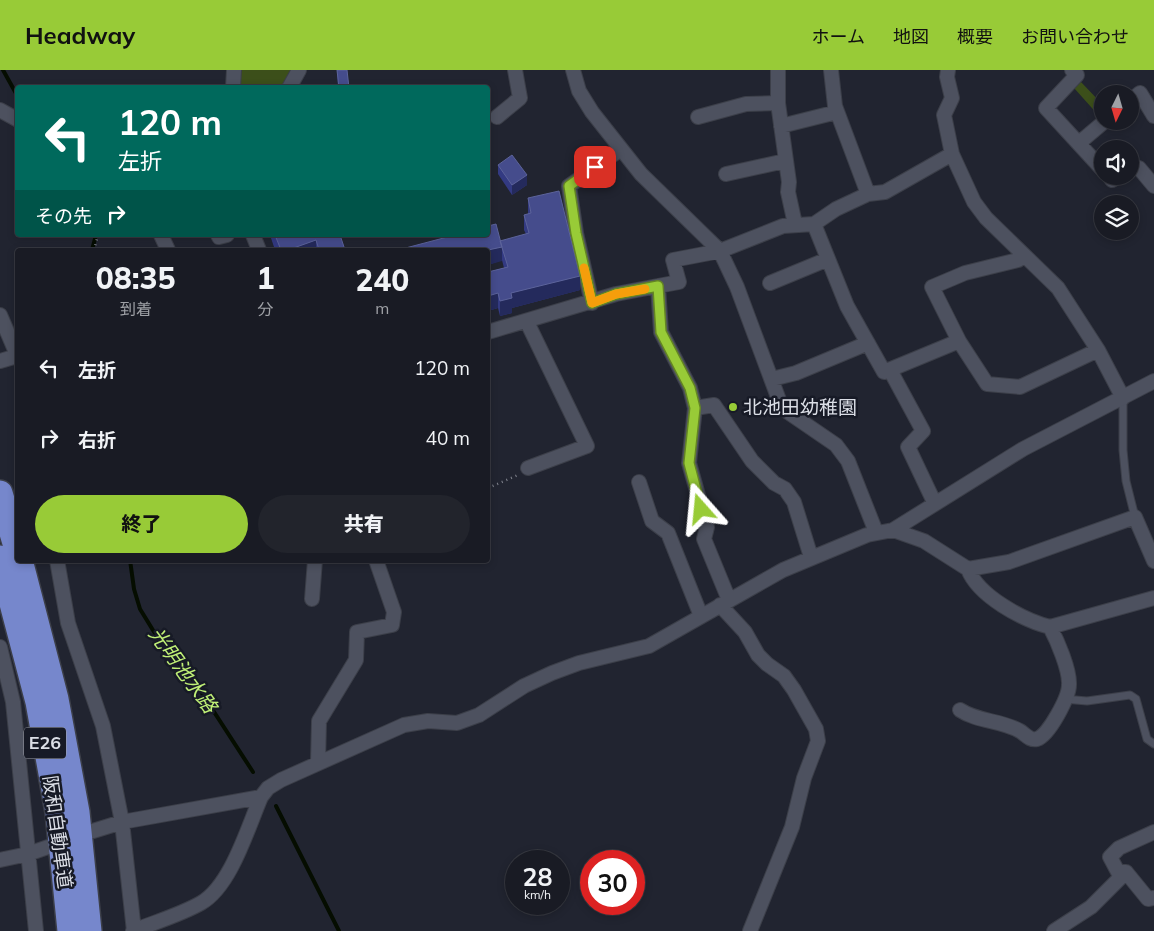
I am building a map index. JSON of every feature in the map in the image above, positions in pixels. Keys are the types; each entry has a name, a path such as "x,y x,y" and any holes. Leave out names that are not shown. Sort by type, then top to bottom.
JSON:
{"highway":[{"path":"0,493 15,543"},
{"name":"阪和自動車道","path":"0,558 39,711 58,812 70,931"},
{"name":"阪和自動車道","path":"21,563 56,699 77,812 89,931"}],"street":[{"path":"233,85 234,70"},
{"path":"290,85 299,70"},
{"path":"497,117 520,98 515,70"},
{"path":"573,70 579,91 641,174 720,251 738,287 782,408 793,418 827,437 848,461 876,532"},
{"path":"778,70 778,104 788,192 795,224"},
{"path":"830,70 837,112 868,194"},
{"path":"948,70 947,77 952,98 944,115 952,154 974,202 986,218 1058,288 1098,350 1123,398"},
{"path":"1072,70 1077,75 1046,108 1094,161"},
{"path":"1139,94 1154,116"},
{"path":"698,116 746,104 778,104"},
{"path":"0,110 15,118"},
{"path":"781,126 837,112"},
{"path":"1079,143 1095,130"},
{"path":"592,303 576,233 569,186 621,149"},
{"path":"490,331 592,303 616,294 679,282 673,260 720,251 783,226 814,224 836,209 868,194 885,192 952,154"},
{"path":"726,174 785,161"},
{"path":"1139,168 1154,186"},
{"path":"814,224 848,306 884,372 958,341"},
{"path":"1024,256 1018,260 965,273 932,287 958,341 987,384 1020,387 1098,350"},
{"path":"770,284 828,259"},
{"path":"658,286 661,332 690,388 695,408 690,471 707,527 704,539 725,602 758,655 784,676 794,690 816,729 818,741 804,778 792,827 750,931"},
{"path":"0,315 15,352"},
{"path":"527,322 587,446 528,468"},
{"path":"772,379 796,373 868,343"},
{"path":"0,361 15,357"},
{"path":"890,370 924,430 908,447 935,504"},
{"path":"57,563 68,623 103,726 122,822 134,931 201,903 214,893 228,874 261,796 268,788 282,780 404,725 428,721 457,723 479,715 524,686 552,673 579,663 649,646 725,602 811,557 876,532 893,530 1023,449 1154,381"},
{"path":"695,408 714,405 752,461 774,483 785,489 794,502 811,557"},
{"path":"639,482 652,521 668,533 701,616"},
{"path":"968,570 1009,562 1135,517 1154,561"},
{"path":"893,530 924,541 968,570 972,579 997,602 1038,624 1050,627 1154,598"},
{"path":"312,599 315,563"},
{"path":"318,763 319,721 356,660 357,632 392,625 394,612 377,563"},
{"path":"960,710 970,717 1007,724 1031,740 1036,739 1049,730 1070,685 1058,641 1050,627"},
{"path":"0,647 12,702 36,931"},
{"path":"93,831 122,822 261,796"},
{"path":"1126,872 1118,872 1110,857 1119,848 1154,832"},
{"path":"0,860 28,854 48,847"},
{"path":"1126,872 1148,899 1154,898"},
{"path":"1054,931 1091,907 1126,872"}],"lane":[{"path":"1123,398 1125,473 1135,517"},
{"path":"1064,699 1087,701 1130,696 1136,699 1147,739 1154,744"}],"path":[{"path":"490,487 517,477 528,468"}],"green space":[{"path":"241,70 293,70 282,85 240,85"},
{"path":"1081,82 1094,96 1094,110 1074,88"}],"building":[{"path":"337,70 347,70 349,85 339,85"},
{"path":"512,155 527,175 512,185 498,165"},
{"path":"559,191 580,276 511,293 512,298 500,301 498,293 490,295 490,272 508,267 500,241 529,233 524,215 531,213 528,198"},
{"path":"496,224 502,247 490,250 490,248 406,248 447,237 490,237 490,226"},
{"path":"276,237 341,237 344,248 318,248 316,240 294,248 280,248"}],"waterway":[{"name":"光明池水路","path":"3,70 15,92"},
{"name":"光明池水路","path":"93,248 95,237"},
{"name":"光明池水路","path":"130,563 134,589 140,609 159,640 194,681 253,772"},
{"name":"光明池水路","path":"276,806 339,931"}],"slow traffic":[{"path":"584,268 592,303 616,294 645,289"}],"place":[{"name":"北池田幼稚園","path":"733,407"}],"route":[{"path":"595,167 569,186 576,233 592,303 616,294 658,286 661,332 690,388 695,408 689,463 701,509"}]}
